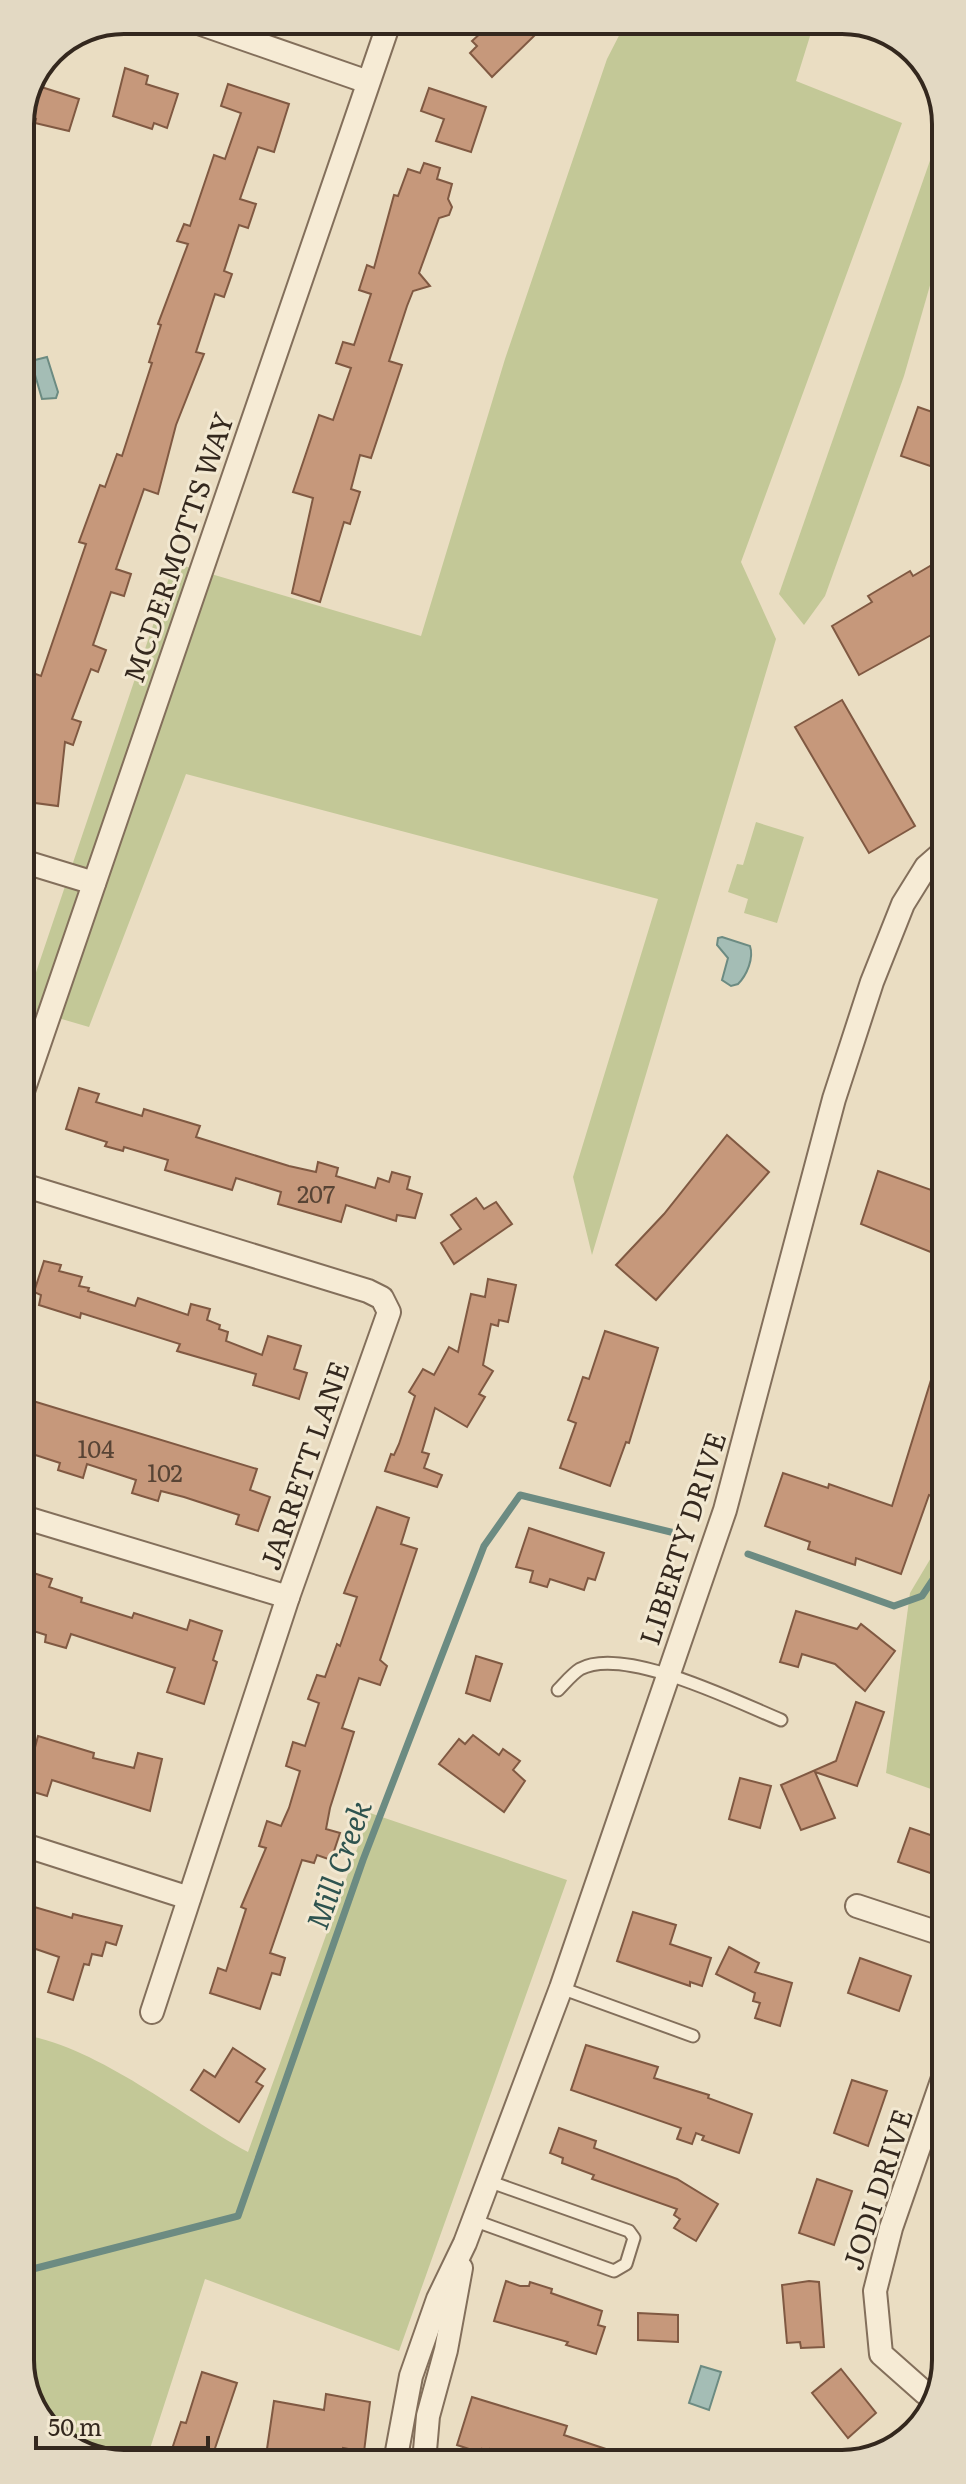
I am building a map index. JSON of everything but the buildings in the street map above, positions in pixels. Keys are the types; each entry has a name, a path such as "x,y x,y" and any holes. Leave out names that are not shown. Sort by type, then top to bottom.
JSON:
{"street":[{"path":"230,34 368,82"},
{"name":"MCDERMOTTS WAY","path":"34,1059 385,34"},
{"name":"LIBERTY DRIVE","path":"397,2450 411,2376 438,2299 465,2243 561,1988 725,1510 834,1099 872,982 903,904 932,862"},
{"path":"34,865 94,883"},
{"name":"JARRETT LANE","path":"34,1188 321,1275 382,1298 389,1312 288,1597 152,2012"},
{"path":"34,1520 288,1597"},
{"path":"34,1848 189,1898"},
{"path":"857,1906 932,1931"},
{"name":"JODI DRIVE","path":"926,2393 881,2354 875,2291 891,2228 932,2110"},
{"name":"LIBERTY DRIVE","path":"425,2450 428,2416 446,2350 465,2243"}],"lane":[{"path":"558,1690 581,1668 620,1663 668,1674 781,1720"},
{"path":"561,1988 693,2036"},
{"path":"473,2220 614,2271 626,2264 634,2238 629,2231 488,2181"}],"green space":[{"path":"620,34 811,34 796,81 902,123 741,562 776,639 592,1255 573,1177 658,899 186,774 89,1027 34,1011 34,978 174,563 421,636 505,359 607,59"},
{"path":"932,155 932,278 904,376 825,596 804,625 779,594"},
{"path":"756,822 804,837 777,923 744,913 748,899 728,892 737,864 743,865"},
{"path":"932,1556 932,1789 886,1773 910,1593"},
{"path":"370,1813 567,1880 399,2351 205,2279 150,2450 118,2450 79,2438 60,2424 49,2410 35,2372 34,2037 111,2068 248,2152"}],"water":[{"path":"47,357 58,392 56,398 42,399 34,360"},
{"path":"718,938 750,946 751,951 744,976 738,984 731,986 722,980 728,958 717,945"},
{"path":"701,2366 721,2372 709,2410 689,2403"}],"waterway":[{"name":"Mill Creek","path":"34,2269 238,2216 363,1860 484,1546 520,1495 687,1536"},
{"name":"Mill Creek","path":"748,1554 894,1606 922,1596 932,1581"}]}
